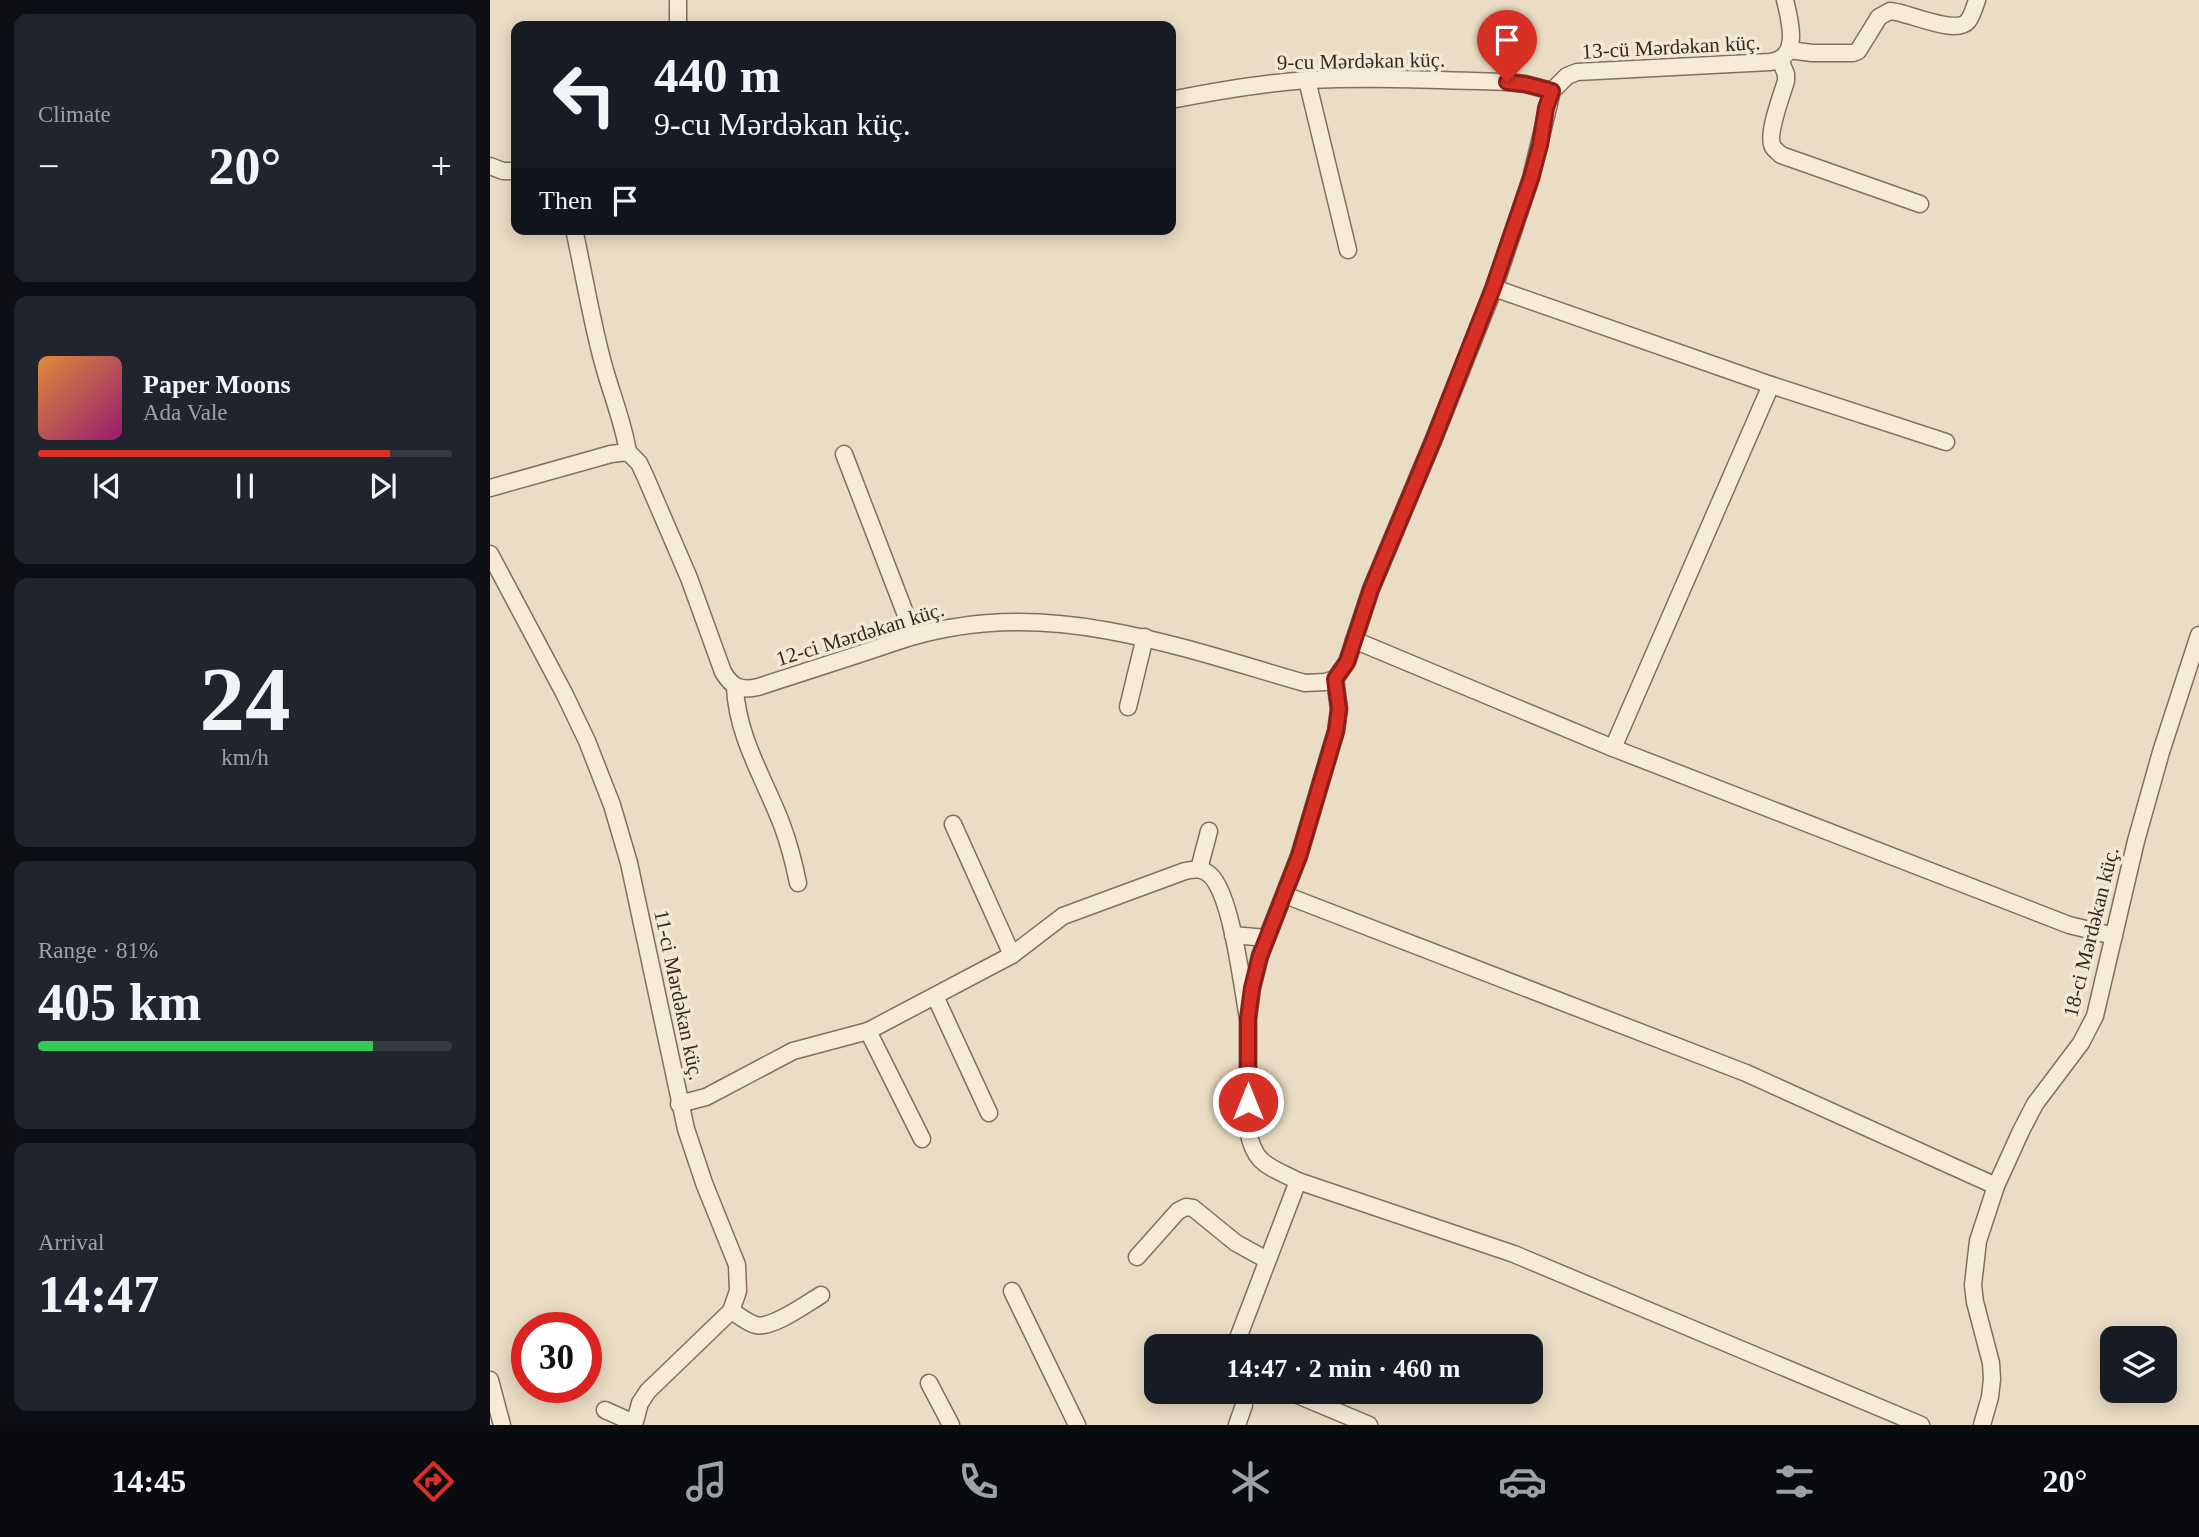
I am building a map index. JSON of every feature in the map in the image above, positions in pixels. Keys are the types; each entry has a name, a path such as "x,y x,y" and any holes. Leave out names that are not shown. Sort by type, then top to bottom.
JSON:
{"street":[{"path":"678,0 678,21"},
{"name":"13-cü Mərdəkan küç.","path":"1552,91 1567,76 1577,72 1761,63 1785,55 1791,35 1786,0"},
{"path":"1920,204 1781,155 1773,148 1772,131 1786,81 1785,55 1858,51 1879,17 1890,11 1949,27 1962,26 1968,22 1977,0"},
{"path":"1307,80 1348,250"},
{"name":"9-cu Mərdəkan küç.","path":"1176,99 1213,91 1307,80 1507,82 1552,91"},
{"path":"1552,91 1531,178 1493,288 1371,589 1347,662 1335,679 1339,709 1336,731 1299,856 1266,937 1254,977 1248,1018 1248,1130 1251,1144 1257,1157 1298,1181 1514,1254 1921,1425"},
{"path":"490,166 511,171"},
{"path":"575,235 601,358 623,426 628,452 639,463 690,578 723,672 736,687 739,719 782,825 798,883"},
{"path":"1493,288 1771,385 1945,442"},
{"path":"1613,748 1771,385"},
{"path":"490,488 611,454 628,452"},
{"path":"844,454 914,636"},
{"name":"11-ci Mərdəkan küç.","path":"490,554 564,693 587,740 608,794 629,863 680,1104 704,1183 737,1265 738,1291 731,1311"},
{"name":"12-ci Mərdəkan küç.","path":"736,687 747,690 758,687 914,636 958,626 1023,623 1088,626 1145,637 1305,683 1335,679"},
{"name":"18-ci Mərdəkan küç.","path":"1982,1425 1990,1397 1992,1371 1973,1285 1978,1241 1996,1186 2021,1130 2035,1104 2092,1024 2136,841 2161,752 2199,635"},
{"path":"1128,707 1145,637"},
{"path":"1354,640 1613,748 2069,925 2114,936"},
{"path":"953,824 1012,955"},
{"path":"1199,869 1209,831"},
{"path":"680,1104 706,1097 800,1048 868,1031 1012,955 1063,916 1185,871 1199,869 1208,873 1217,883 1233,935 1248,1018"},
{"path":"1285,895 1746,1073 1996,1186"},
{"path":"1233,935 1266,937"},
{"path":"934,996 989,1113"},
{"path":"868,1031 922,1139"},
{"path":"1239,1334 1298,1181"},
{"path":"1137,1257 1178,1211 1186,1207 1193,1208 1236,1243 1267,1260"},
{"path":"1012,1292 1077,1425"},
{"path":"605,1410 634,1424 640,1403 648,1391 731,1311 755,1325 764,1325 821,1296"},
{"path":"490,1380 502,1425"},
{"path":"929,1383 951,1425"},
{"path":"1237,1425 1244,1404"},
{"path":"1320,1404 1369,1425"}],"route":[{"path":"1248,1102 1248,1018 1252,988 1266,937 1299,856 1336,731 1339,699 1335,679 1347,662 1371,589 1493,288 1540,145 1546,108 1552,91 1507,82"}]}
